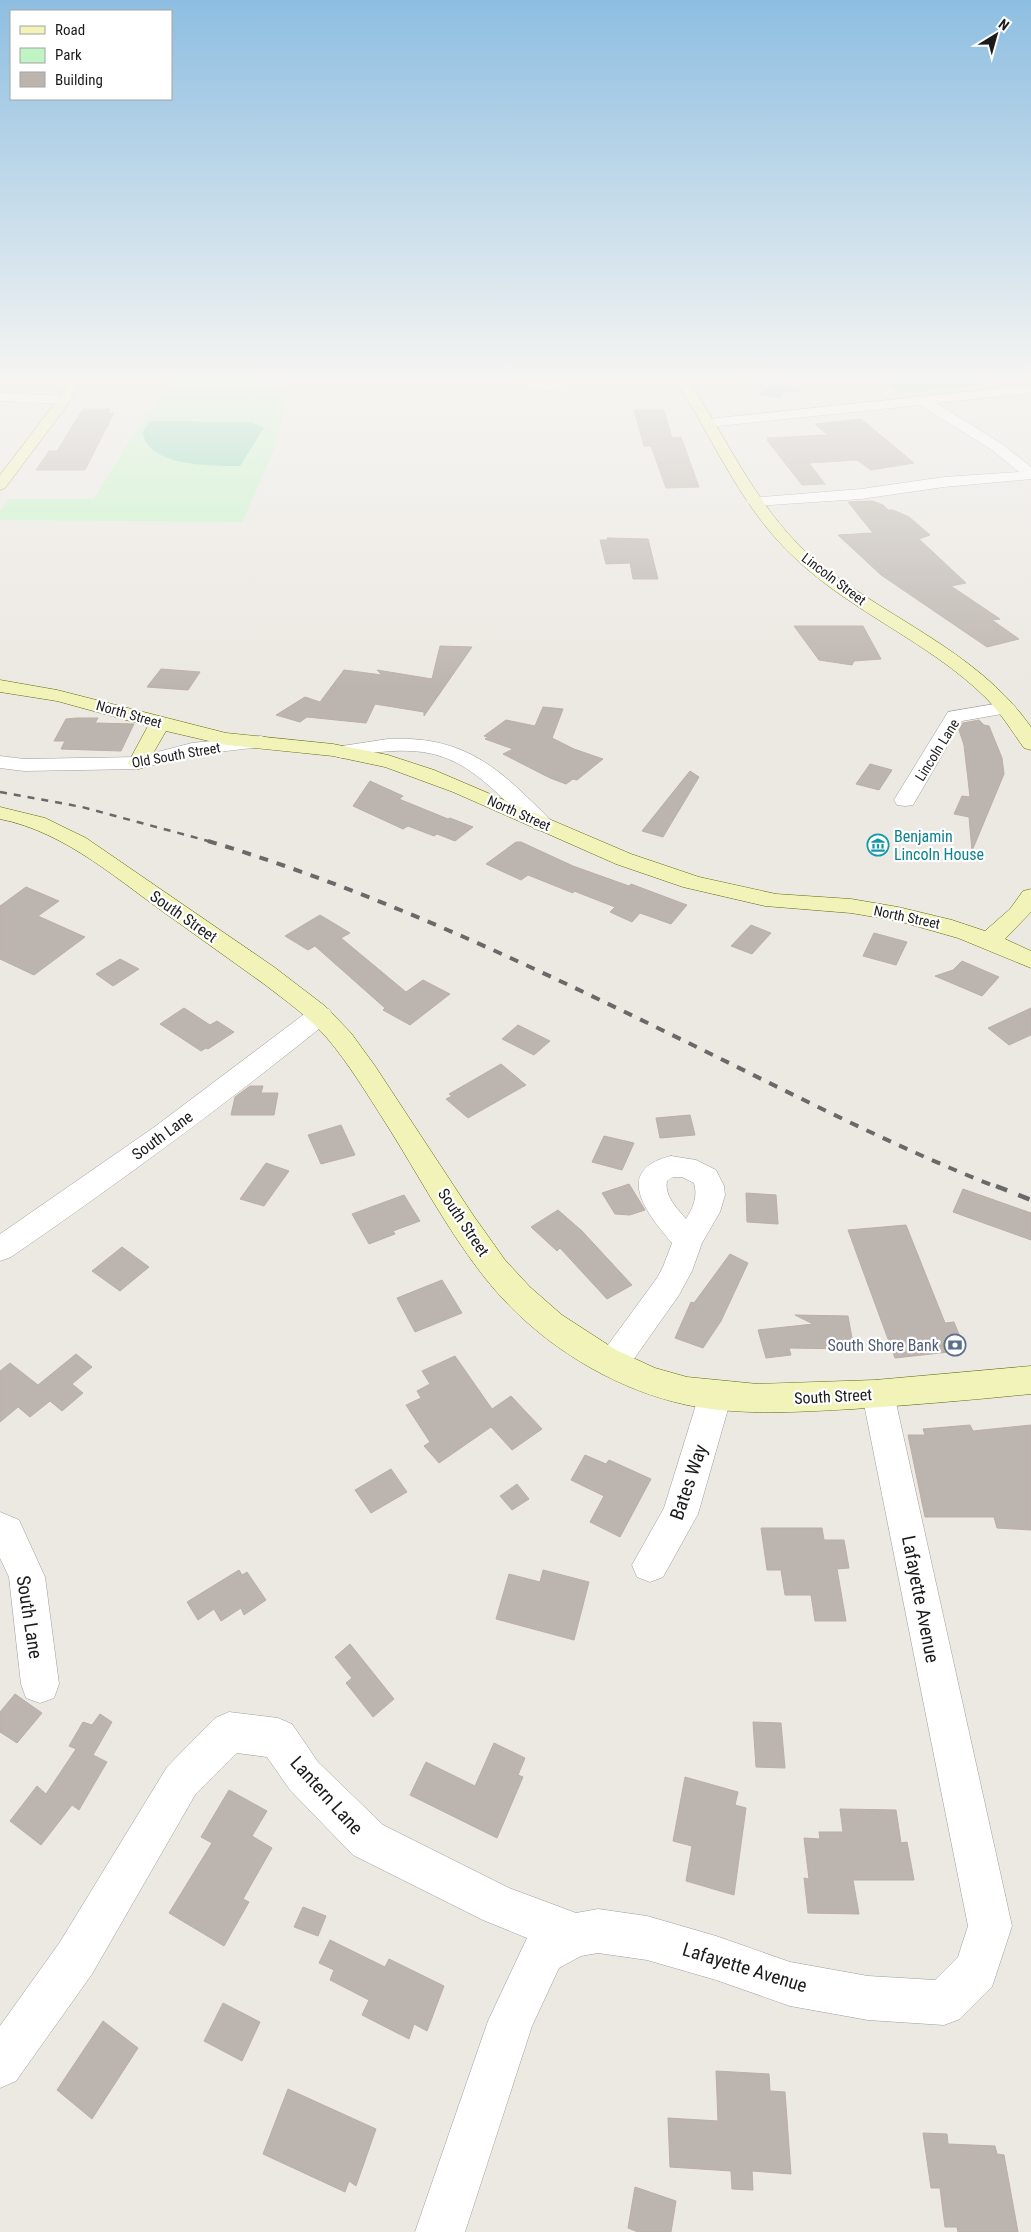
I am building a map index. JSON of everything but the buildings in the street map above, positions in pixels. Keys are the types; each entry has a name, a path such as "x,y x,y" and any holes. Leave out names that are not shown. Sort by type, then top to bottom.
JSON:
{"main road":[{"name":"Lincoln Street","path":"741,479 754,501 784,539 820,572 983,683 1006,708 1031,744"},
{"name":"North Street","path":"0,686 77,699 160,723 227,739 342,752 379,759 426,774 612,855 694,883 775,901 850,906 904,915 938,923 989,941 1031,960"},
{"path":"138,763 160,723"},
{"name":"South Street","path":"0,813 22,818 49,828 80,844 216,937 320,1015 340,1036 388,1103 470,1235 517,1294 559,1331 614,1364 666,1386 716,1394 779,1399 878,1394 1031,1380"},
{"path":"989,941 1018,914 1031,896"}],"street":[{"path":"754,501 861,494 975,479"},
{"name":"Lincoln Lane","path":"906,800 955,716 1006,708"},
{"name":"Old South Street","path":"0,762 24,765 138,763 192,749 261,742"},
{"path":"342,752 381,744 435,748 463,756 484,771 542,824"},
{"name":"South Lane","path":"0,1249 84,1192 223,1092 320,1015"},
{"path":"614,1364 676,1273 688,1241"},
{"name":"Bates Way","path":"650,1565 680,1514 716,1394"},
{"name":"Lafayette Avenue","path":"440,2232 511,2021 543,1952 576,1935 598,1930 647,1938 716,1958 790,1984 868,1998 944,2003 976,1971 990,1926 878,1394"},
{"name":"South Lane","path":"0,1528 6,1532 28,1577 40,1684"},
{"name":"Lantern Lane","path":"0,2065 76,1958 181,1781 229,1732 278,1738 304,1776 368,1840 498,1905 576,1935"}],"green space":[{"path":"106,479 261,479 242,522 0,520 0,512 9,499 94,499"}],"railway":[{"path":"0,792 82,807 212,842"},
{"path":"208,841 274,862 339,886 466,938 529,966 856,1125 927,1158 999,1188"},
{"path":"996,1186 1031,1200"}],"place":[{"name":"Benjamin Lincoln House","path":"878,845"},
{"name":"South Shore Bank","path":"955,1345"}]}
